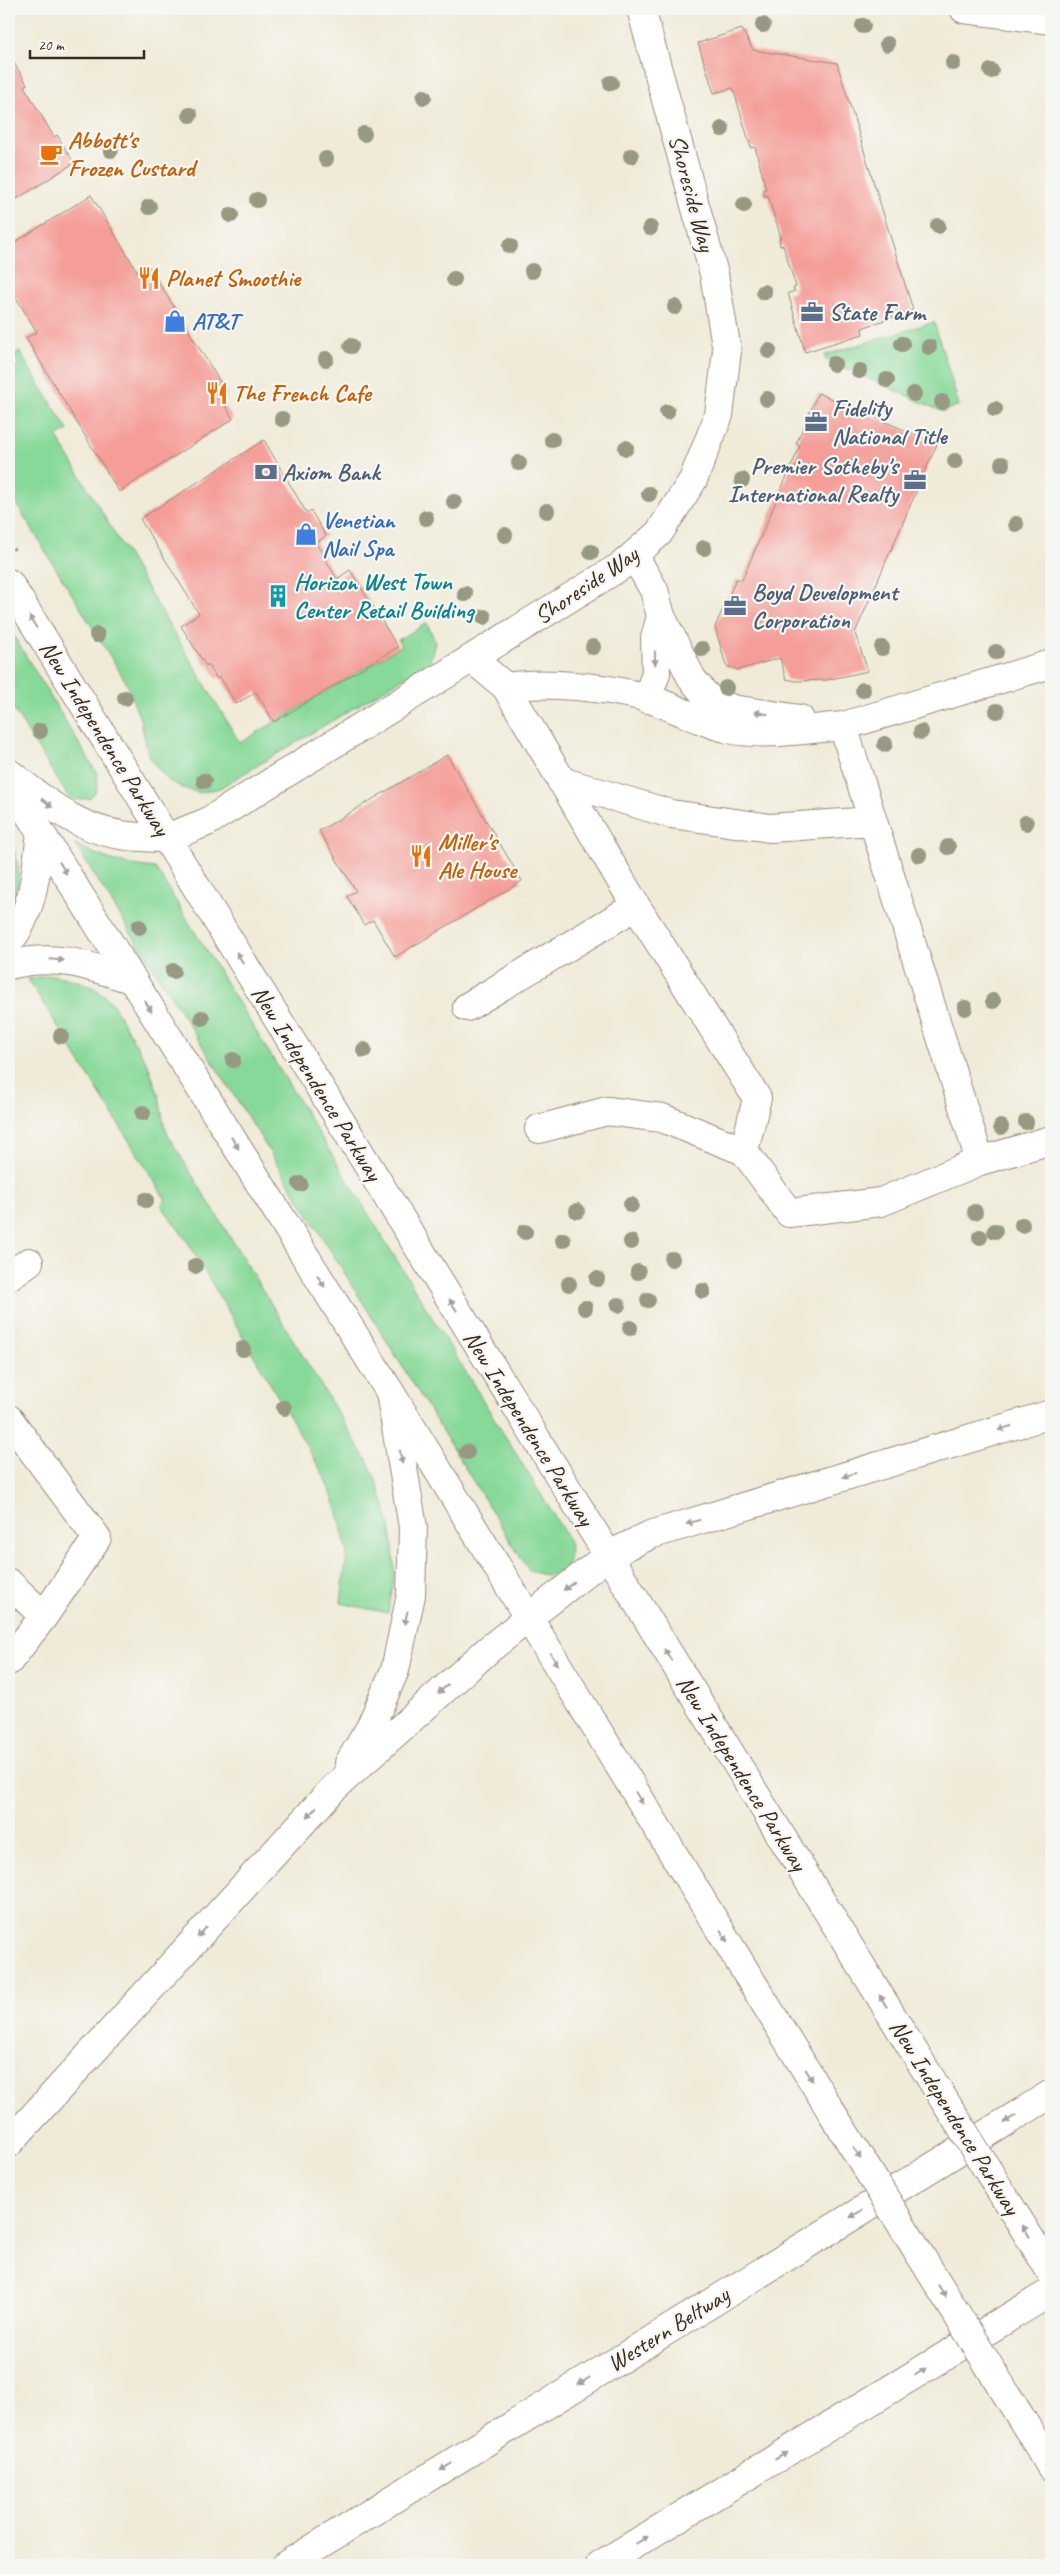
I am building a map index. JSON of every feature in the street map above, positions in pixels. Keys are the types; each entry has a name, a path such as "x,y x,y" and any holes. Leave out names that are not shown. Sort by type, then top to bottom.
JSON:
{"main road":[{"name":"Shoreside Way","path":"166,837 208,822 621,566 659,533 693,480 720,415 727,350 714,274 641,9"},
{"path":"964,9 1051,20"},
{"path":"634,555 654,590 661,616 692,679 708,698 732,709 843,726"},
{"name":"New Independence Parkway","path":"9,583 607,1556 1051,2272"},
{"path":"647,698 656,672 655,638 661,616"},
{"path":"472,659 506,687 636,906 756,1098 744,1151"},
{"path":"506,687 526,684 588,688 647,698 692,718 729,729 757,733 843,726 1051,664"},
{"path":"843,726 980,1161"},
{"path":"9,773 56,811 86,827 123,836 166,837"},
{"path":"561,781 671,814 770,828 873,821"},
{"path":"9,782 390,1392 1051,2468"},
{"path":"9,942 24,916 32,892 41,833"},
{"path":"467,1007 636,906"},
{"path":"9,965 29,960 70,961 132,980"},
{"path":"539,1129 607,1111 662,1118 744,1151 789,1213 882,1202 980,1161 1051,1140"},
{"path":"333,1789 370,1728 395,1670 411,1596 413,1527 390,1392"},
{"path":"9,2143 333,1789 488,1650 607,1556 650,1535 1051,1414"},
{"path":"9,1419 97,1538 44,1616 9,1661"},
{"path":"9,1583 44,1616"},
{"name":"Western Beltway","path":"286,2565 1051,2094"},
{"path":"600,2565 1051,2292"}],"green space":[{"path":"934,322 959,405 943,412 825,359 825,355"},
{"path":"19,351 68,430 57,437 240,743 401,646 398,640 427,623 435,642 430,662 220,788 199,793 183,788 168,780 155,765 148,753 141,722 126,682 9,492 9,358 15,367 19,365 13,355"},
{"path":"9,628 98,775 97,790 90,798 75,800 67,795 9,702"},
{"path":"9,838 17,859 18,880 9,921"},
{"path":"74,843 95,854 122,863 155,868 158,872 564,1532 570,1546 569,1558 567,1565 556,1574 542,1574 527,1568 261,1138"},
{"path":"52,975 92,987 112,1003 148,1065 159,1096 164,1125 170,1139 368,1462 384,1503 393,1547 394,1575 388,1613 341,1603 347,1553 339,1516 327,1481 189,1244 161,1205 166,1200 28,979"}],"building":[{"path":"742,29 753,50 837,63 913,310 862,328 863,334 805,352 788,293 795,291 793,288 796,287 783,245 780,246 779,239 781,237 768,196 765,196 763,190 766,189 755,147 751,148 733,88 714,93 698,43"},
{"path":"9,55 27,84 24,86 54,137 57,135 74,163 9,204"},
{"path":"91,195 137,271 148,265 227,393 220,397 233,419 119,492 26,338 37,332 9,286 9,246"},
{"path":"818,393 937,444 855,633 868,671 826,680 796,681 786,679 780,658 738,670 726,666 715,627 736,579 742,580 800,446 796,444"},
{"name":"Horizon West Town Center Retail Building","path":"264,440 306,512 311,511 326,536 316,543 337,579 350,570 398,647 274,722 256,692 236,704 220,677 217,679 208,664 206,666 181,626 199,614 140,519"},
{"name":"Miller's Ale House","path":"447,755 522,881 395,957 373,920 364,925 347,896 356,891 319,831"}],"place":[{"name":"Abbott's Frozen Custard","path":"51,154"},
{"name":"Planet Smoothie","path":"149,278"},
{"name":"State Farm","path":"812,312"},
{"name":"AT&T","path":"175,321"},
{"name":"The French Cafe","path":"217,393"},
{"name":"Fidelity National Title","path":"816,422"},
{"name":"Axiom Bank","path":"266,472"},
{"name":"Premier Sotheby's International Realty","path":"915,480"},
{"name":"Venetian Nail Spa","path":"306,534"},
{"name":"Horizon West Town Center Retail Building","path":"278,596"},
{"name":"Boyd Development Corporation","path":"735,606"},
{"name":"Miller's Ale House","path":"421,856"}]}
